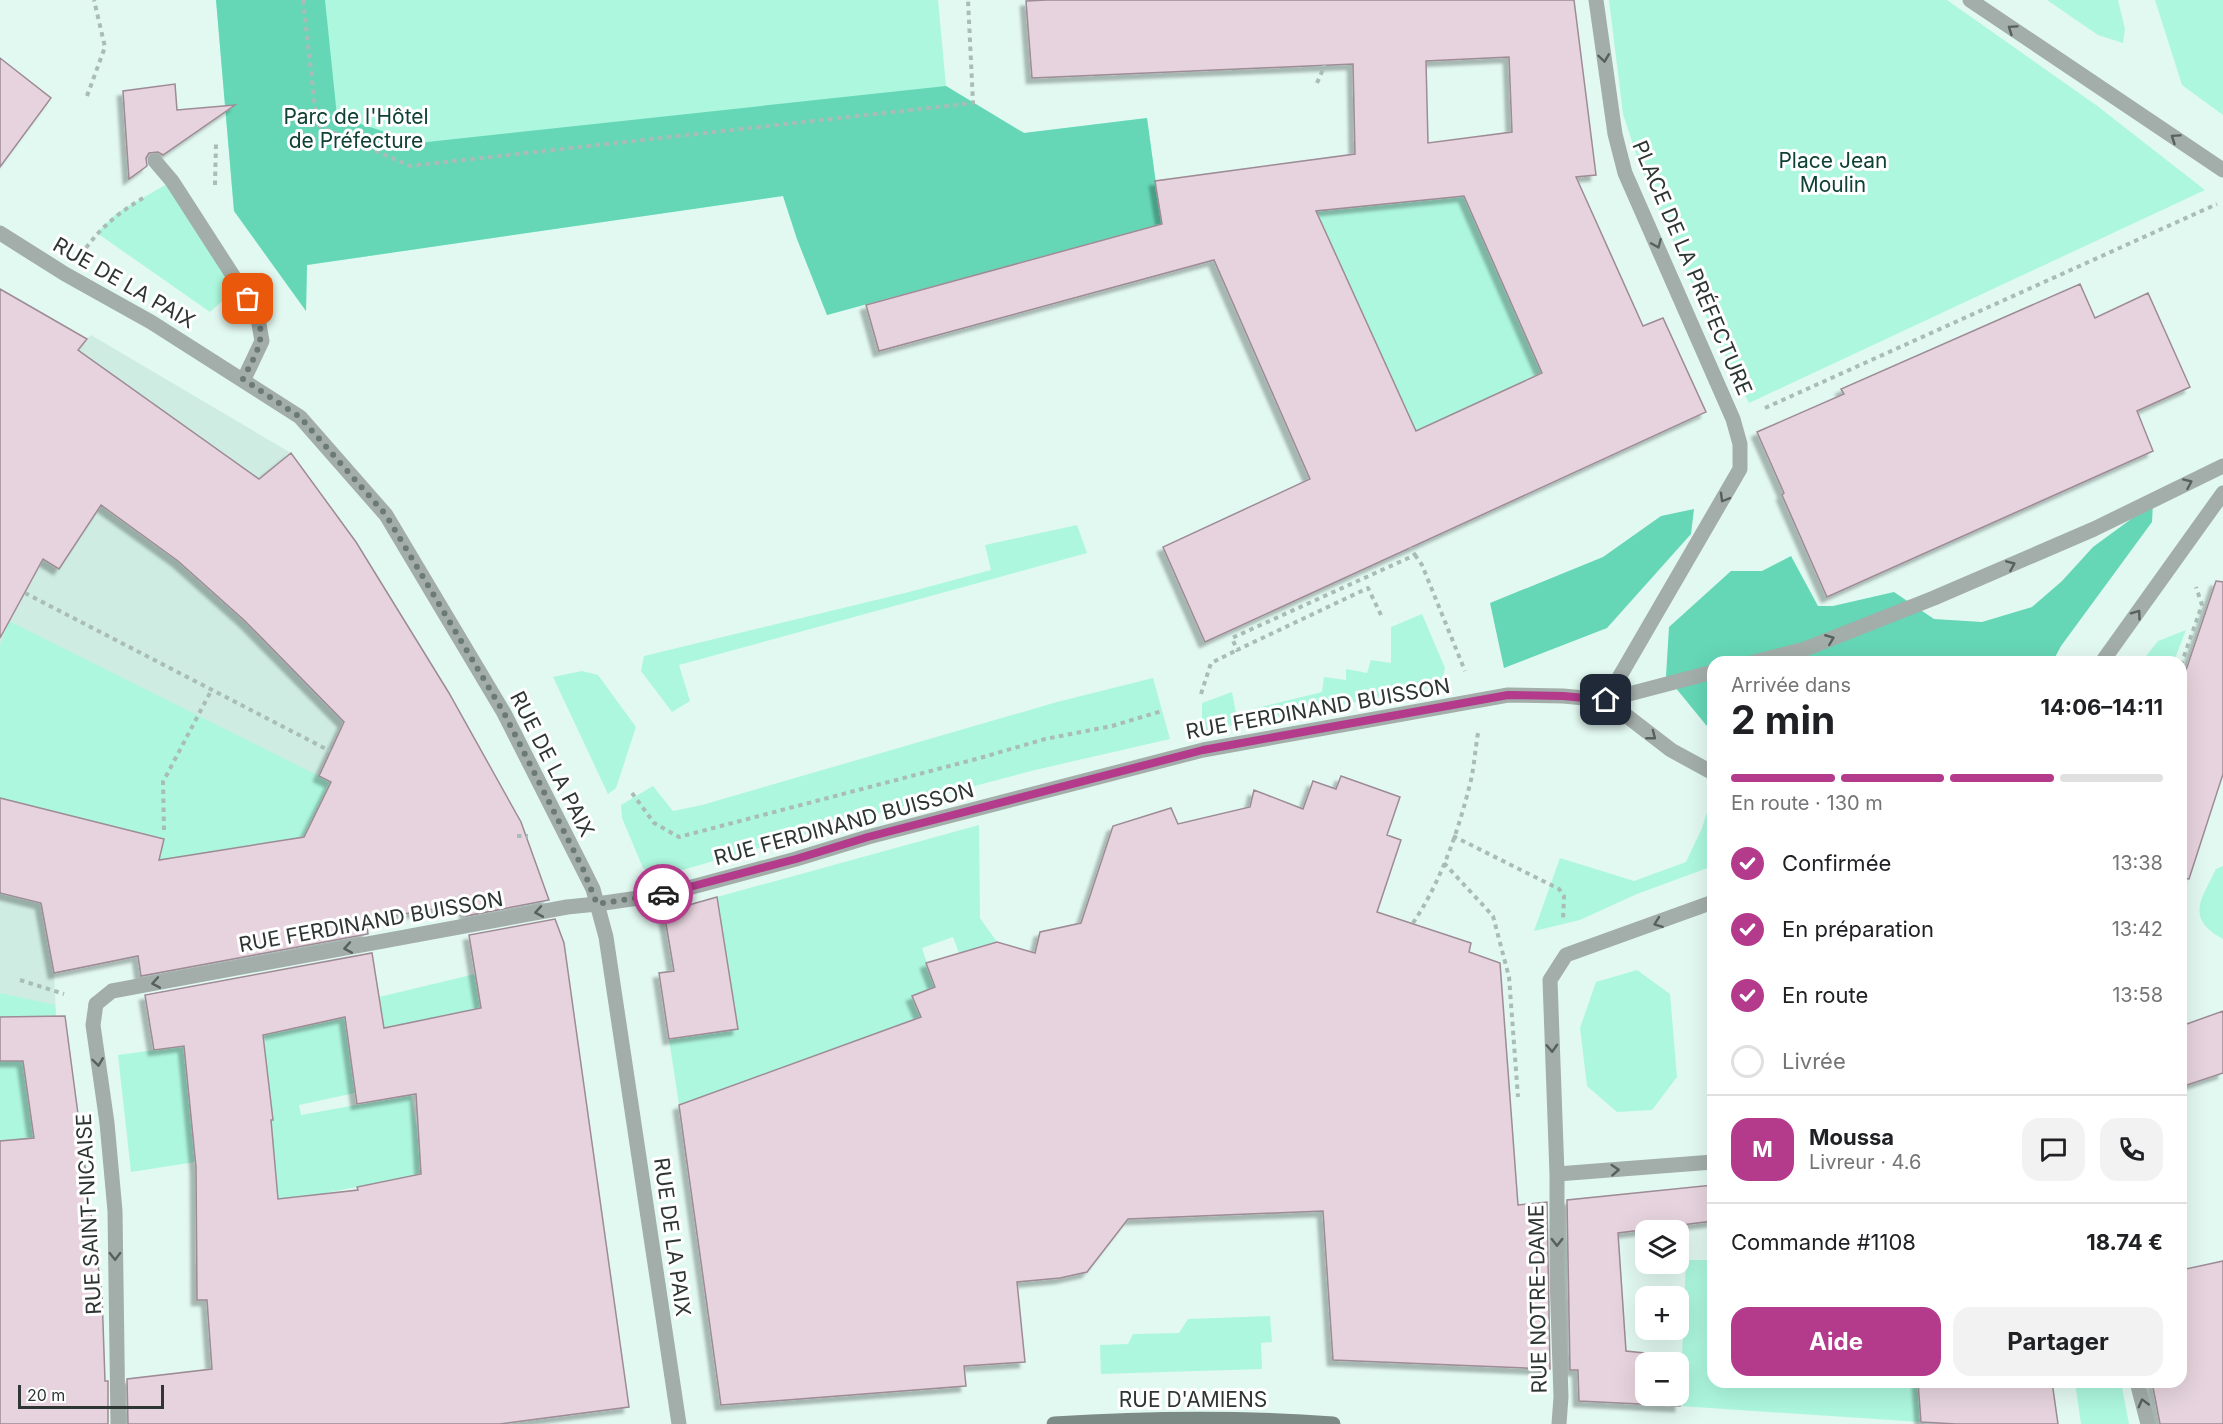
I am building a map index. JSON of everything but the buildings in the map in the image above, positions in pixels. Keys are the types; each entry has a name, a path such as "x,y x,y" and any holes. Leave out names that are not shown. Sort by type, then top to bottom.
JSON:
{"street":[{"name":"PLACE DE LA PRÉFECTURE","path":"1596,0 1614,128 1625,173 1733,419 1740,444 1740,469 1606,700"},
{"path":"1970,0 2223,170"},
{"path":"155,161 172,181 257,313 262,341 243,379"},
{"name":"RUE DE LA PAIX","path":"0,233 65,274 151,322 300,417 386,515 504,713 583,869 597,904 606,937 679,1424"},
{"path":"1778,656 1805,649 1934,598 2094,529 2223,466"},
{"path":"2106,656 2223,493"},
{"path":"1606,700 1707,674"},
{"name":"RUE FERDINAND BUISSON","path":"96,1004 112,991 567,907 666,894 868,837 1203,750 1508,695 1563,696 1606,700"},
{"path":"1606,700 1671,750 1707,770"},
{"name":"RUE NOTRE-DAME","path":"1559,1424 1561,1396 1557,1277 1557,1174 1550,980 1566,955 1707,904"},
{"name":"RUE SAINT-NICAISE","path":"96,1004 93,1024 107,1123 115,1211 118,1424"},
{"name":"RUE NOTRE-DAME","path":"1557,1174 1707,1162"},
{"path":"2139,1388 2148,1424"},
{"name":"RUE D'AMIENS","path":"1054,1424 1250,1418 1333,1424"}],"path":[{"path":"87,96 105,47 94,0"},
{"path":"303,0 317,125 410,166 973,103 968,0"},
{"path":"1317,83 1325,65"},
{"path":"65,274 97,233 117,213 172,181"},
{"path":"1733,419 1752,414 2222,201"},
{"path":"1410,548 1422,565 1462,663"},
{"path":"2183,552 2202,605 2184,656"},
{"path":"1237,650 1232,638 1415,555"},
{"path":"1201,694 1211,663 1368,588 1381,615"},
{"path":"25,593 330,751"},
{"path":"164,830 164,783 212,689"},
{"path":"632,793 654,823 679,837 1045,739 1112,726 1162,711"},
{"path":"1413,923 1426,903 1444,862 1470,786 1478,729"},
{"path":"1453,836 1559,889 1564,896 1563,921"},
{"path":"1444,862 1493,916 1509,977 1516,1077"},
{"path":"20,980 96,1004"}],"shaded area":[{"path":"0,289 87,339 91,335 291,453 356,542 449,693 488,900 93,964 54,973 56,1016 0,1017"}],"green space":[{"name":"Parc de l'Hôtel de Préfecture","path":"216,0 938,0 946,86 1024,133 1147,118 1163,235 1146,228 827,315 783,196 307,265 306,311 234,211"},
{"name":"Parc de l'Hôtel de Préfecture","path":"216,0 325,0 337,116 418,143 946,86 1024,133 1147,118 1163,235 1146,228 827,315 783,196 307,265 306,311 234,211"},
{"name":"Place Jean Moulin","path":"1609,0 1947,0 2096,105 2205,190 1749,403 1712,330 1639,163 1623,114"},
{"path":"2047,0 2118,0 2125,29 2123,43 2098,35"},
{"path":"2155,0 2223,0 2223,115 2182,85"},
{"path":"172,181 240,285 210,312 97,233 117,213"},
{"path":"1464,196 1542,373 1388,444 1312,211"},
{"path":"2153,503 2152,522 2056,656 1707,656 1707,726 1666,676 1669,627 1731,571 1762,571 1791,556 1818,606 1833,606 1894,592 1934,619 1982,622 2032,607 2062,581 2093,547"},
{"path":"1694,509 1691,534 1607,628 1504,668 1490,603 1603,557 1661,516"},
{"path":"1077,525 1087,553 679,665 690,701 672,712 641,671 644,656 991,570 985,545"},
{"path":"1422,614 1445,668 1441,686 1202,731 1202,703 1232,692 1236,713 1322,692 1324,677 1346,680 1346,669 1367,673 1371,660 1391,663 1391,627"},
{"path":"9,621 331,782 304,837 159,861 164,839 0,798 0,646"},
{"path":"2186,630 2176,656 2146,656 2158,641"},
{"path":"582,671 598,675 636,727 616,788 608,794 553,677"},
{"path":"1153,678 1170,739 967,788 658,877 643,868 622,818 621,805 653,786 673,811 702,805 1057,702"},
{"path":"1707,812 1707,868 1637,894 1580,920 1534,931 1560,858 1634,881 1686,862"},
{"path":"979,825 980,918 997,942 959,953 953,937 922,948 935,987 912,996 921,1017 679,1105 669,1039 737,1029 717,897"},
{"path":"2223,866 2223,939 2204,924 2200,916 2200,908 2205,890 2216,869"},
{"path":"1637,970 1670,994 1677,1077 1652,1110 1617,1112 1587,1086 1580,1028 1596,982"},
{"path":"475,974 481,1008 439,1017 358,1085 355,1093 299,1105 301,1115 411,1095 419,1141 432,1278 421,1174 321,1194 278,1199 227,1157 131,1172 118,1055 184,1046 233,1065 266,1062 264,1035 288,1030 284,990 339,979 351,1062 389,1055 379,997"},
{"path":"0,993 55,1005 56,1016 0,1017"},
{"path":"0,1061 23,1061 34,1138 0,1141"},
{"path":"1689,1260 1707,1260 1707,1388 1918,1388 1921,1422 1680,1406 1689,1406 1689,1352 1682,1352 1683,1340 1689,1340 1689,1286 1685,1286 1685,1274 1689,1274"},
{"path":"1270,1316 1272,1342 1261,1343 1262,1369 1101,1374 1100,1345 1128,1344 1133,1334 1179,1333 1188,1319"},
{"path":"2076,1388 2122,1388 2129,1424 2081,1424"}],"way so far":[{"path":"248,299 257,313 262,341 243,379 300,417 386,515 504,713 583,869 597,904 663,894"}],"route":[{"path":"663,894 796,859 868,837 1203,750 1508,695 1563,696 1606,700"}]}
